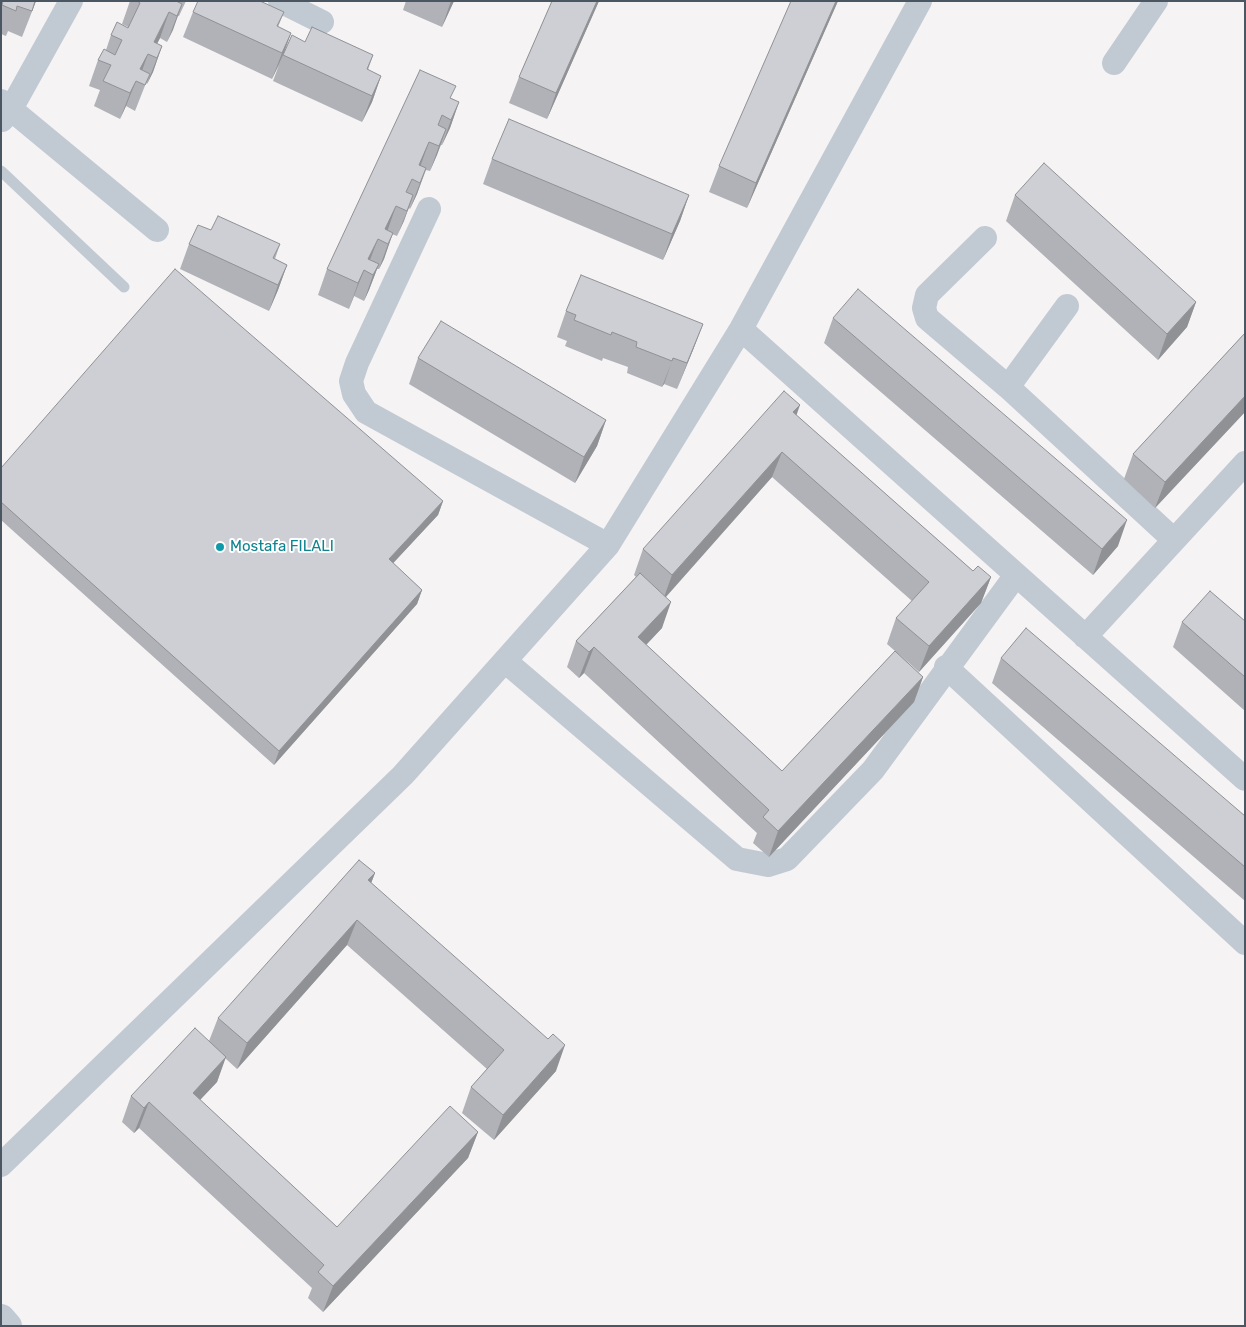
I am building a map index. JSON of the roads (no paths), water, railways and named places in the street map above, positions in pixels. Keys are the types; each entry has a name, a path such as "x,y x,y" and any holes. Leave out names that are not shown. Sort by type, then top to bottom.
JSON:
{"street":[{"path":"72,1 5,110 157,230"},
{"path":"280,1 322,22"},
{"path":"1,1165 403,775 608,545 741,329 920,1"},
{"path":"1114,63 1156,1"},
{"path":"429,210 356,363 351,382 354,394 366,412 608,545"},
{"path":"985,238 927,295 924,308 927,318 1008,387 1174,540"},
{"path":"1008,387 1067,306"},
{"path":"741,329 1245,779"},
{"path":"1086,637 1245,463"},
{"path":"505,661 738,859 768,865 787,859 873,770 946,667 1016,575"},
{"path":"946,667 1245,943"},
{"path":"1,1318 8,1326"}],"lane":[{"path":"1,171 124,287"}],"place":[{"name":"Mostafa FILALI","path":"220,547"}]}
